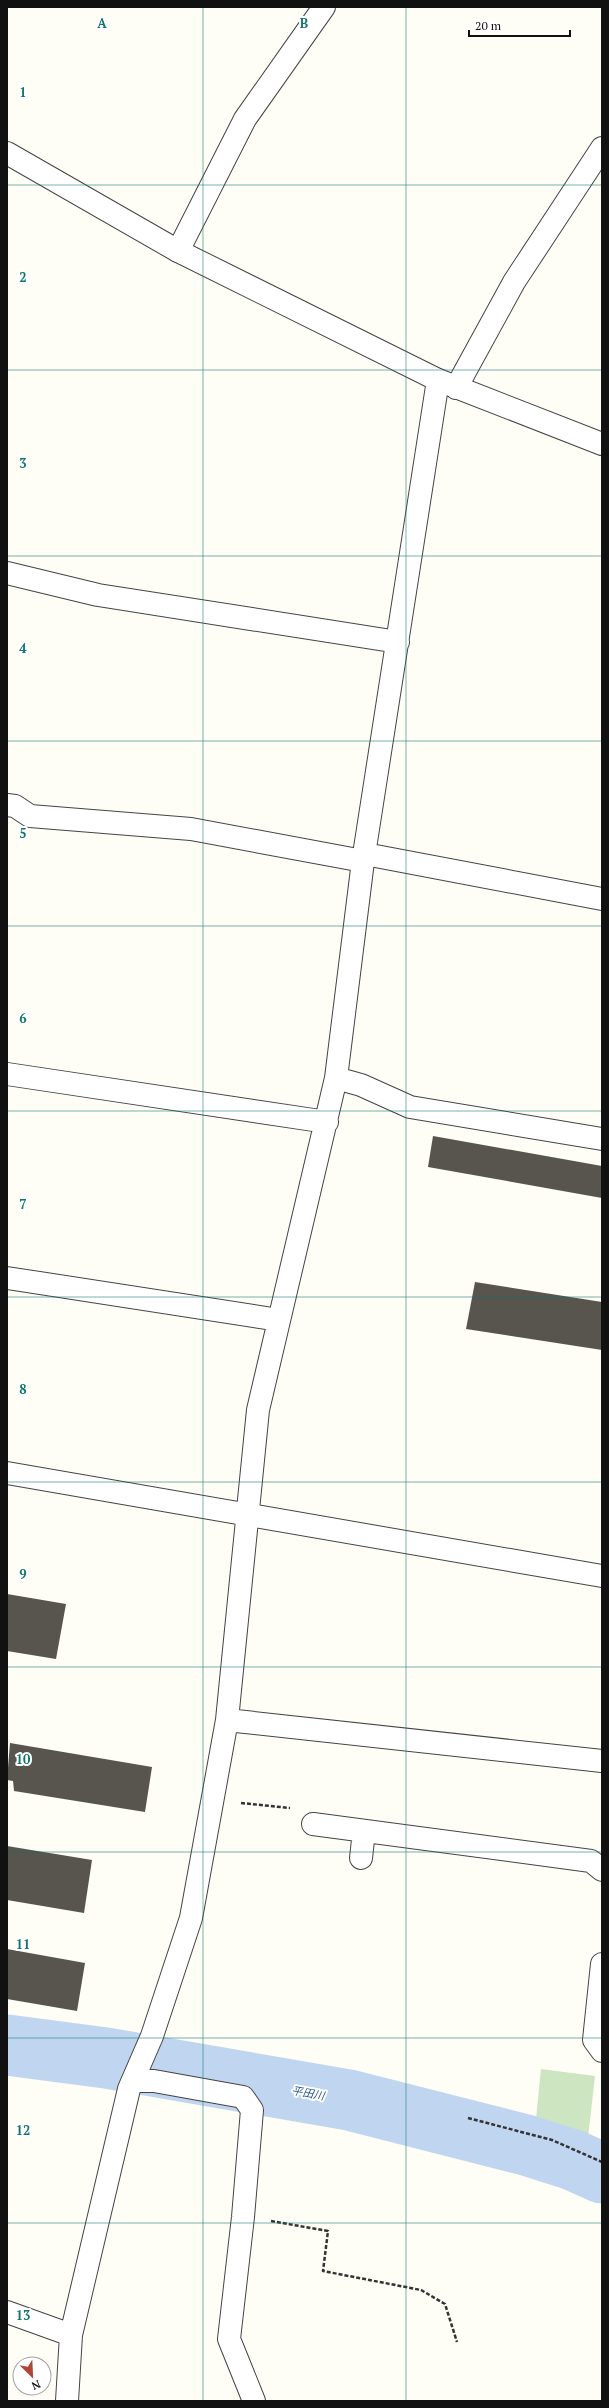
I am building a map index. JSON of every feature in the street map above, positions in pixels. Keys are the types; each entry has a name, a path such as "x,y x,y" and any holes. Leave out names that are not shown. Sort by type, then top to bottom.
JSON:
{"street":[{"path":"178,251 245,119 324,7"},
{"path":"67,2401 71,2335 129,2089 138,2069 191,1918 227,1720 258,1410 327,1122 336,1078 364,858 398,642 447,384 602,148"},
{"path":"9,159 178,251 447,384 602,444"},
{"path":"7,573 98,595 398,642"},
{"path":"7,805 15,806 30,816 191,830 602,899"},
{"path":"7,1074 327,1122"},
{"path":"336,1078 361,1085 410,1107 602,1139"},
{"path":"7,1278 279,1320"},
{"path":"7,1473 602,1576"},
{"path":"227,1720 602,1761"},
{"path":"313,1824 591,1861 602,1870"},
{"path":"361,1858 364,1831"},
{"path":"602,1964 594,2040 602,2051"},
{"path":"138,2069 154,2081 243,2097 252,2110 243,2217 229,2339 254,2401"},
{"path":"7,2312 71,2335"}],"path":[{"path":"212,1799 301,1810 313,1824"},
{"path":"468,2118 552,2140 602,2162"},
{"path":"243,2217 328,2231 323,2271 421,2290 445,2304 458,2342"}],"green space":[{"path":"541,2069 595,2076 587,2147 560,2135 535,2129"}],"building":[{"path":"433,1136 602,1166 602,1198 428,1167"},
{"path":"475,1282 602,1302 602,1350 466,1329"},
{"path":"7,1594 66,1604 56,1659 7,1651"},
{"path":"10,1743 152,1767 145,1812 14,1791 13,1781 7,1780"},
{"path":"7,1846 92,1860 84,1913 7,1900"},
{"path":"7,1949 85,1963 77,2011 7,1999"}],"waterway":[{"name":"平田川","path":"7,2045 106,2058 349,2100 526,2145 573,2160 602,2173"}]}
